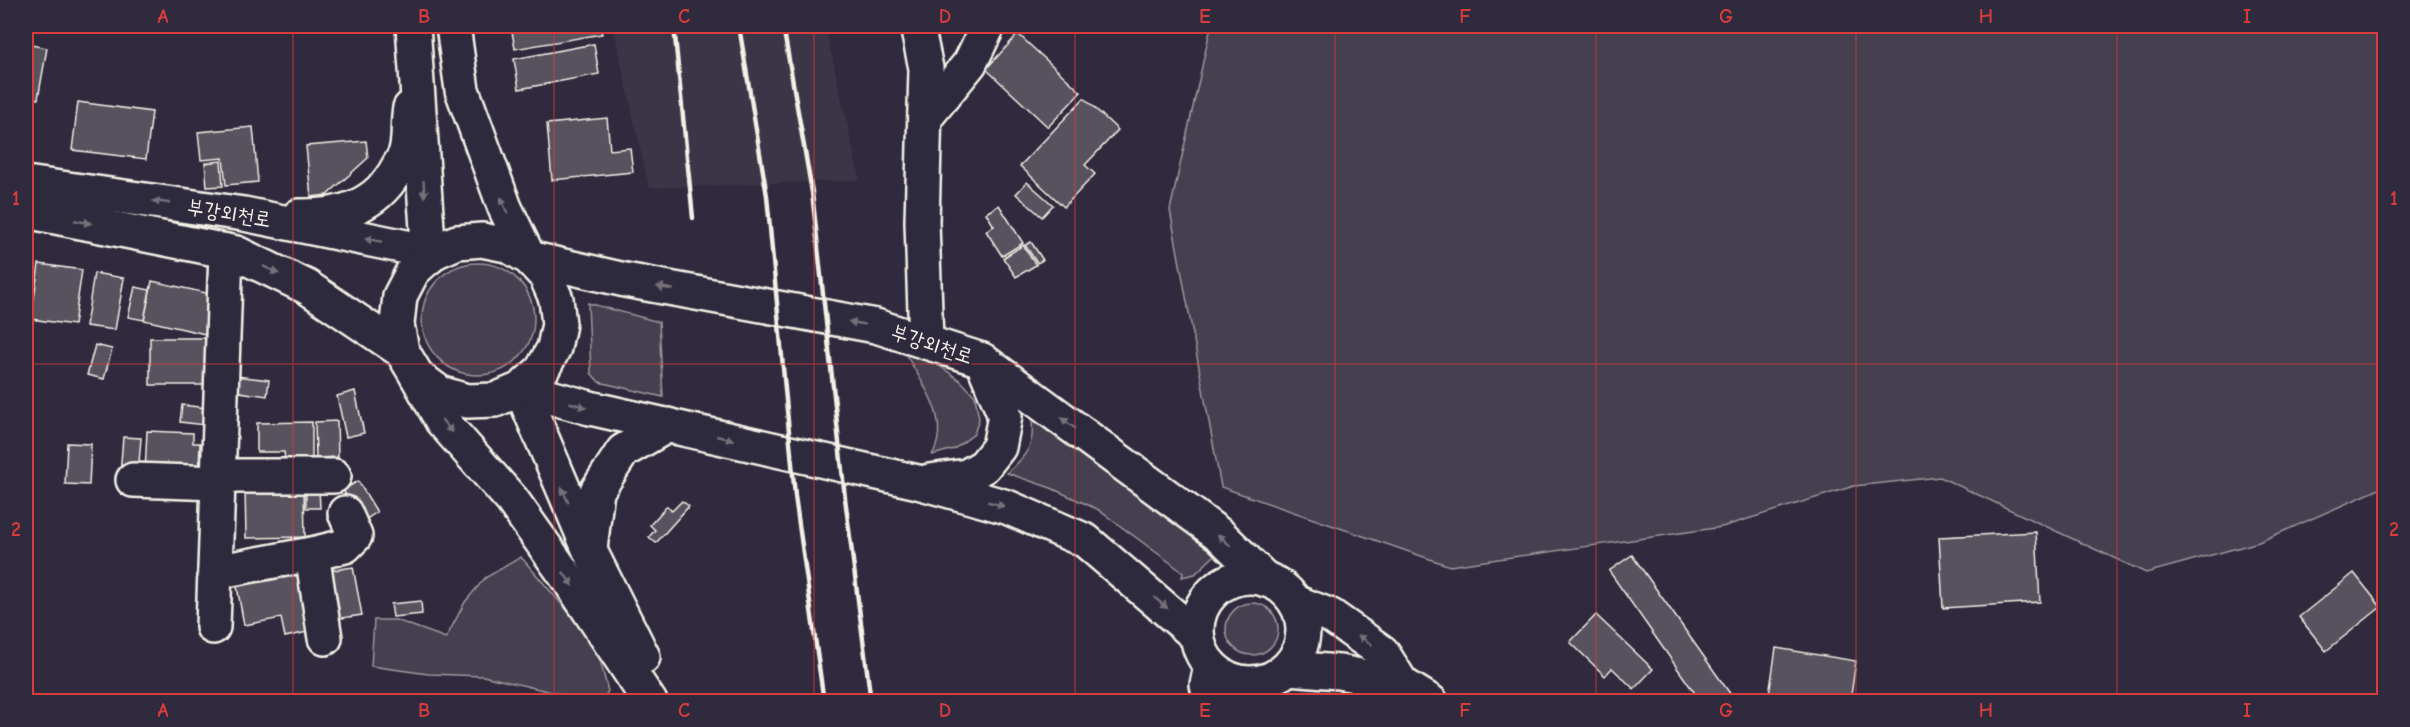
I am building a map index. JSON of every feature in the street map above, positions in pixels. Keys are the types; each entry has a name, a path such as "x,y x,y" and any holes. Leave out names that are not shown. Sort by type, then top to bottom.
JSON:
{"main road":[{"path":"413,26 429,257"},
{"path":"453,26 462,90 505,208 529,258"},
{"path":"917,26 926,68 922,222 926,342"},
{"path":"925,118 970,63 988,26"},
{"path":"244,214 324,216 363,204 380,193 406,152 410,110 419,90"},
{"name":"부강외천로","path":"26,183 244,214 406,247 429,257"},
{"name":"부강외천로","path":"26,211 236,253 307,287 410,364"},
{"path":"410,364 440,393 467,401 495,400 521,390 542,370 554,348 559,324 556,299 546,276 529,258 507,245 482,240 457,242 434,252 413,271 400,296 396,324 410,364 442,421 512,500 573,586 650,702"},
{"path":"213,627 226,251"},
{"name":"부강외천로","path":"529,258 625,280 876,326 982,360 1220,536 1266,580"},
{"path":"918,482 967,476 984,466 999,447 1005,417 982,360"},
{"path":"521,390 590,408 918,482 1006,507 1086,541 1197,636"},
{"path":"521,390 590,551 643,658 657,702"},
{"path":"590,551 597,491 623,451 668,425"},
{"path":"133,480 334,476"},
{"path":"215,572 345,546 356,536 345,513"},
{"path":"312,554 325,638"},
{"path":"1275,682 1297,654 1303,636 1302,619 1295,602 1282,588 1266,580 1249,577 1230,581 1215,591 1204,604 1198,619 1197,636 1202,652 1211,666 1225,677 1240,682 1257,683 1275,682 1339,672 1402,684 1431,702"},
{"path":"1295,602 1332,616 1382,652 1402,684"},
{"path":"1211,666 1207,685 1211,702"}],"shaded area":[{"path":"613,26 825,26 860,180 649,188"},
{"path":"1211,26 2384,26 2384,487 2259,542 2146,573 1940,477 1854,486 1722,527 1450,566 1221,487 1170,210"},
{"path":"478,263 499,268 517,280 529,298 534,319 529,340 517,358 499,370 478,375 457,370 439,358 427,340 422,319 427,298 439,280 457,268"},
{"path":"588,303 659,322 663,397 599,382 591,373"},
{"path":"905,353 940,366 962,382 975,396 979,419 974,434 954,449 932,455 939,429 937,415 926,389"},
{"path":"1031,413 1212,544 1214,556 1195,574 1182,577 1183,573 1172,564 1097,509 1051,488 1007,473 1021,460 1029,447 1032,432"},
{"path":"521,557 596,644 608,691 602,701 591,701 483,676 428,674 371,666 374,620 396,620 446,638 465,602 485,578"},
{"path":"1252,603 1262,605 1270,611 1276,619 1278,629 1276,639 1270,647 1262,653 1252,655 1242,653 1234,647 1228,639 1226,629 1228,619 1234,611 1242,605"}],"building":[{"path":"511,26 600,26 602,34 515,49"},
{"path":"1018,34 1081,92 1048,127 986,69"},
{"path":"26,44 47,48 38,99 26,97"},
{"path":"594,44 599,74 519,89 514,59"},
{"path":"1084,98 1118,130 1085,165 1095,174 1064,207 1020,166"},
{"path":"78,102 152,112 146,159 72,150"},
{"path":"607,118 610,150 630,148 633,172 552,180 547,124"},
{"path":"253,127 258,182 226,185 223,158 201,160 198,132"},
{"path":"366,141 368,158 327,195 311,197 306,146"},
{"path":"221,161 223,186 207,187 205,163"},
{"path":"1027,182 1053,205 1042,217 1016,194"},
{"path":"999,205 1023,243 1002,256 986,231 994,226 986,213"},
{"path":"1031,242 1043,260 1037,263 1025,245"},
{"path":"1023,245 1036,265 1016,277 1003,258"},
{"path":"39,264 82,270 74,325 31,319"},
{"path":"94,273 124,278 115,330 86,326"},
{"path":"152,281 211,294 214,336 144,320"},
{"path":"135,287 150,290 144,320 128,317"},
{"path":"150,338 208,338 208,385 150,385"},
{"path":"95,345 112,349 104,379 87,375"},
{"path":"236,376 269,380 267,396 233,391"},
{"path":"355,391 364,433 346,437 337,396"},
{"path":"182,405 215,409 213,426 180,422"},
{"path":"337,421 338,457 316,458 315,422"},
{"path":"312,422 312,459 285,460 284,452 257,452 257,423"},
{"path":"147,431 193,433 193,443 200,443 199,470 145,473"},
{"path":"123,437 141,438 138,475 120,474"},
{"path":"67,443 91,444 89,485 65,484"},
{"path":"358,481 377,512 362,522 343,490"},
{"path":"304,487 305,537 246,538 245,488"},
{"path":"306,489 319,489 320,508 306,508"},
{"path":"682,501 689,506 656,543 649,537 655,530 650,525 667,506 672,511"},
{"path":"2036,532 2040,602 1943,608 1939,537"},
{"path":"1632,555 1736,702 1701,702 1609,571"},
{"path":"300,563 312,631 285,637 281,618 244,625 235,575"},
{"path":"353,567 362,615 335,619 327,571"},
{"path":"2354,573 2381,607 2326,651 2299,617"},
{"path":"421,601 422,614 393,617 391,604"},
{"path":"1596,615 1653,669 1634,689 1612,668 1605,676 1570,642"},
{"path":"1776,648 1856,661 1850,702 1768,702"}],"railway":[{"path":"674,26 693,218"},
{"path":"739,26 767,196 795,496 824,702"},
{"path":"783,26 812,192 845,498 871,702"}]}
